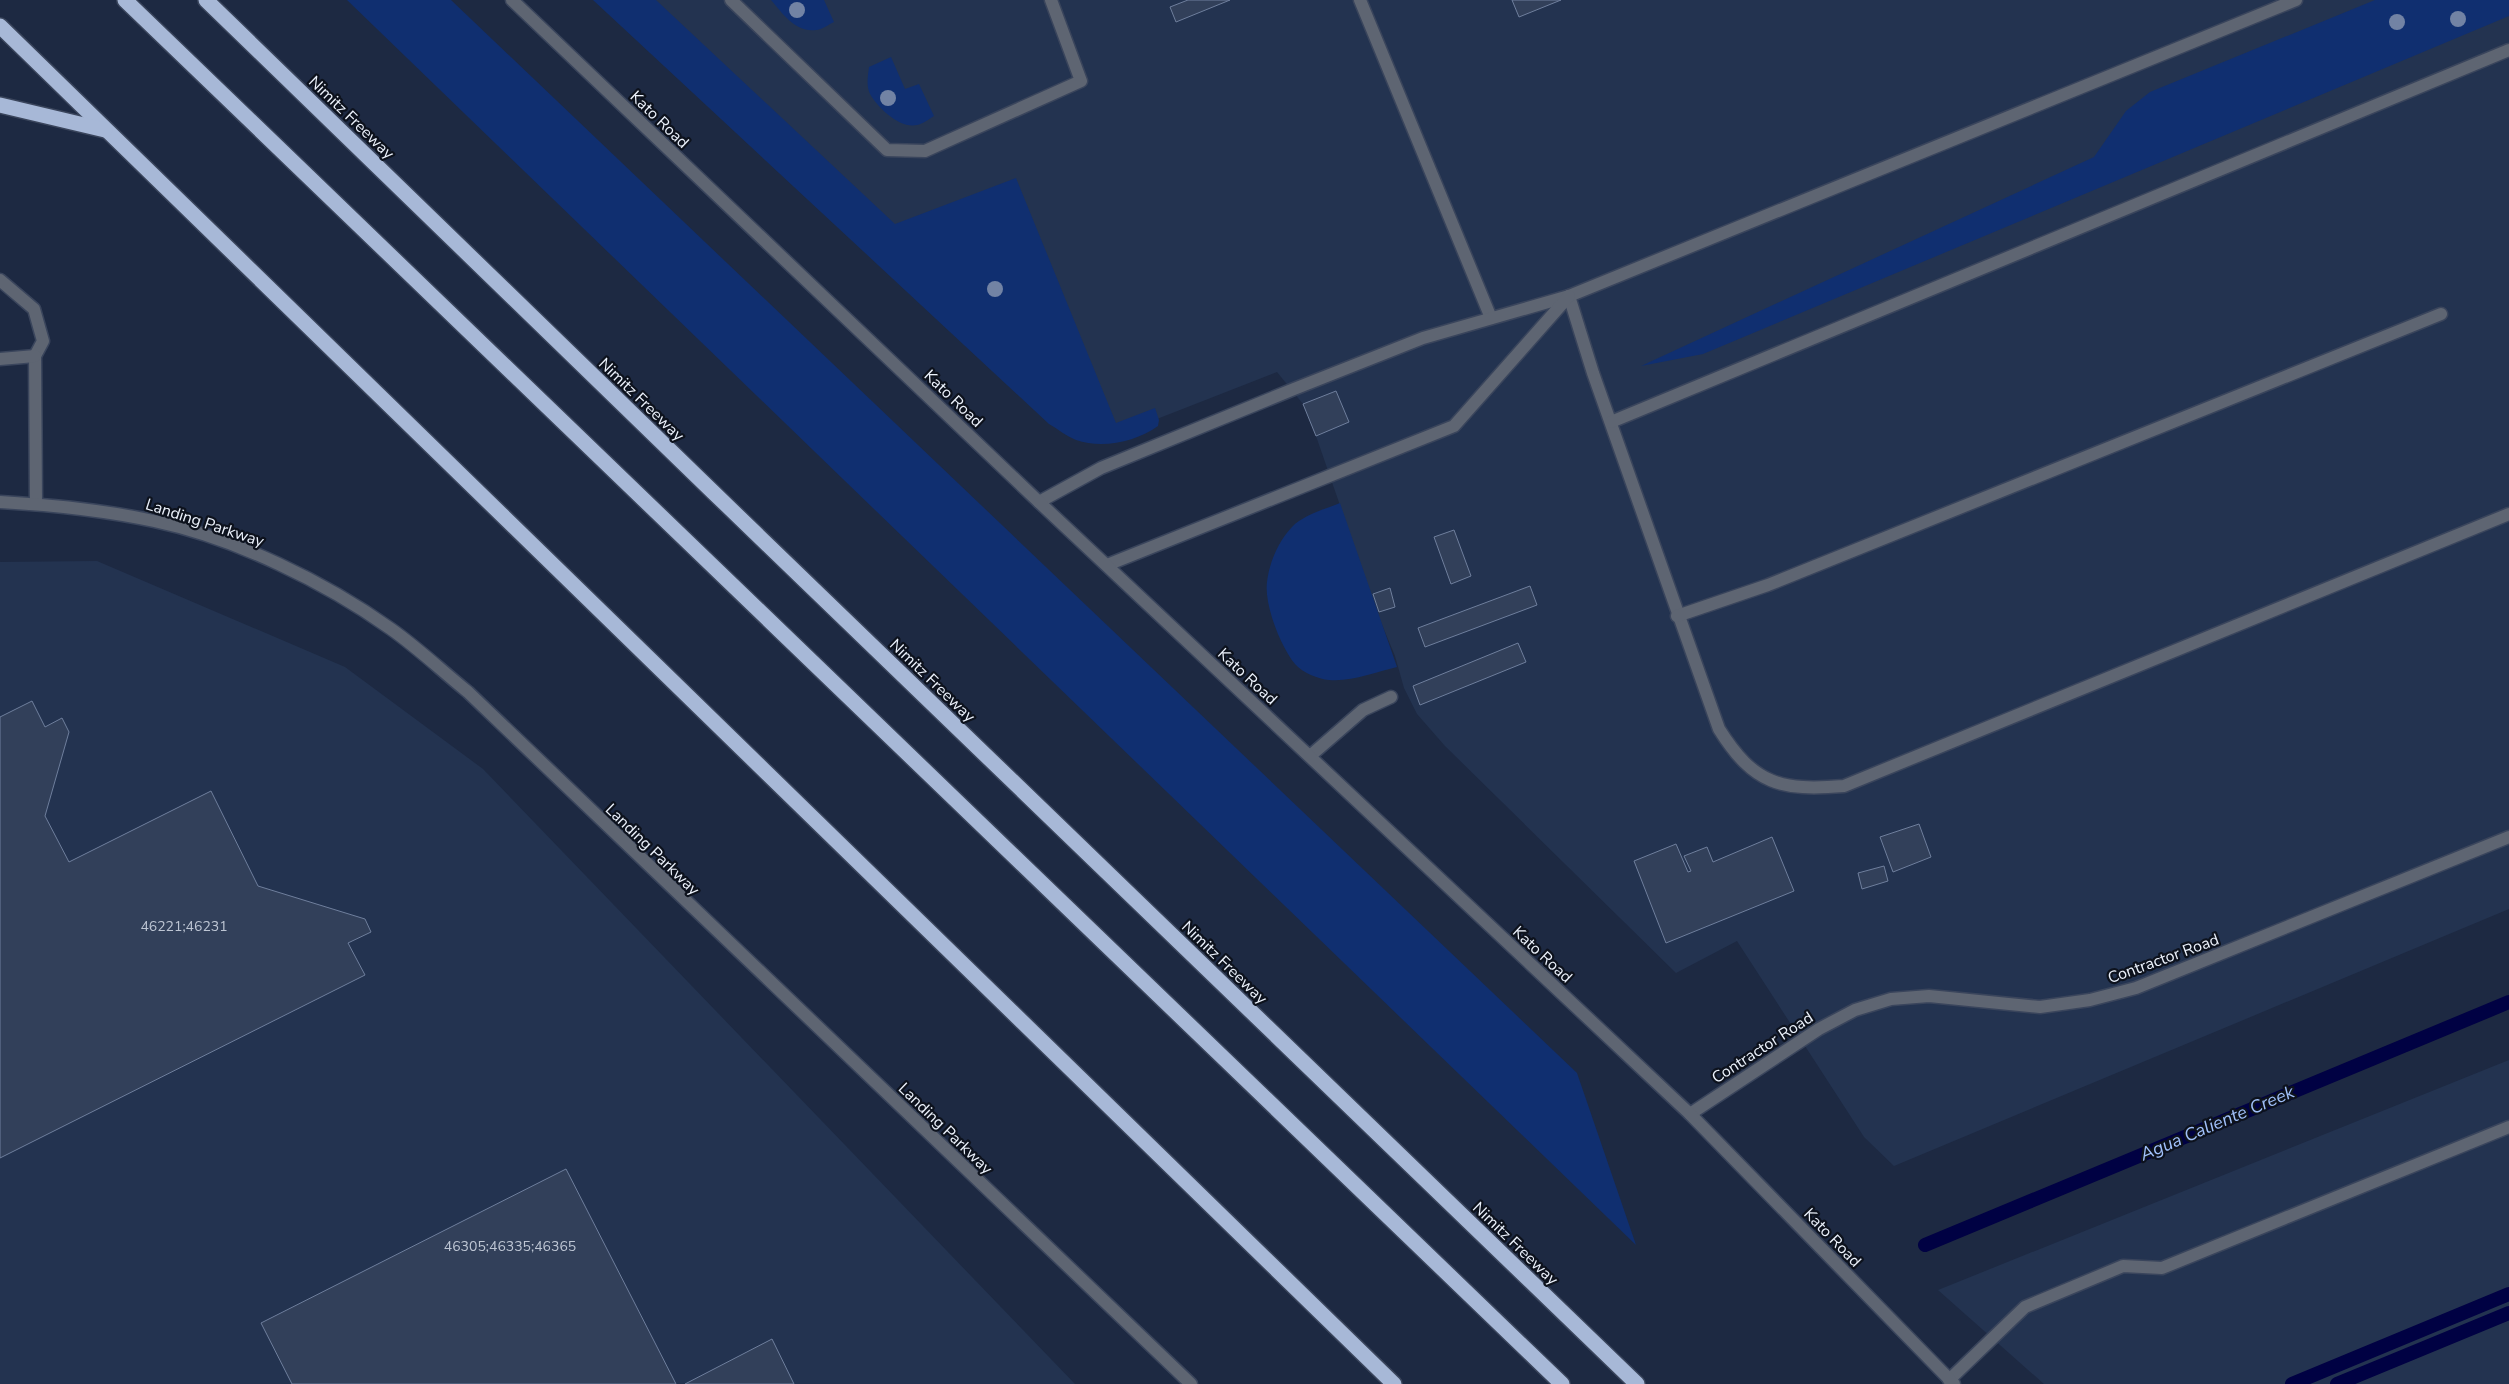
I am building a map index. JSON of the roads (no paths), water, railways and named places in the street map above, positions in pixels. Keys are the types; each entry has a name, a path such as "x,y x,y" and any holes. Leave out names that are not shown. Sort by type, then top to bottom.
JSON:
{"highway":[{"path":"125,0 1562,1384"},
{"name":"Nimitz Freeway","path":"206,0 1637,1384"},
{"path":"0,26 1394,1384"},
{"path":"0,104 107,130"}],"street":[{"name":"Kato Road","path":"512,0 1039,502 1690,1114 1951,1382"},
{"path":"731,0 887,150 925,151 1081,81 1051,0"},
{"path":"1360,0 1491,318"},
{"path":"1039,502 1101,468 1294,389 1423,338 1569,296 2296,0"},
{"path":"1611,422 2509,50"},
{"path":"0,280 34,309 43,341 35,356 36,504"},
{"path":"1569,296 1678,616 1719,730 1733,752 1750,770 1791,787 1844,786 2509,514"},
{"path":"1106,564 1454,426 1569,296"},
{"path":"1678,616 1768,585 2441,314"},
{"path":"0,359 35,356"},
{"name":"Landing Parkway","path":"0,502 76,507 156,521 240,547 317,582 392,630 468,692 1192,1384"},
{"path":"1310,756 1364,710 1391,697"},
{"name":"Contractor Road","path":"1690,1114 1819,1029 1855,1010 1891,999 1929,996 2040,1007 2090,1000 2136,988 2509,837"},
{"path":"1951,1382 2025,1307 2123,1266 2162,1268 2509,1127"}],"waterway":[{"name":"Agua Caliente Creek","path":"1925,1245 2509,1002"},
{"path":"2292,1384 2509,1294"},
{"path":"2337,1384 2509,1313"}]}
